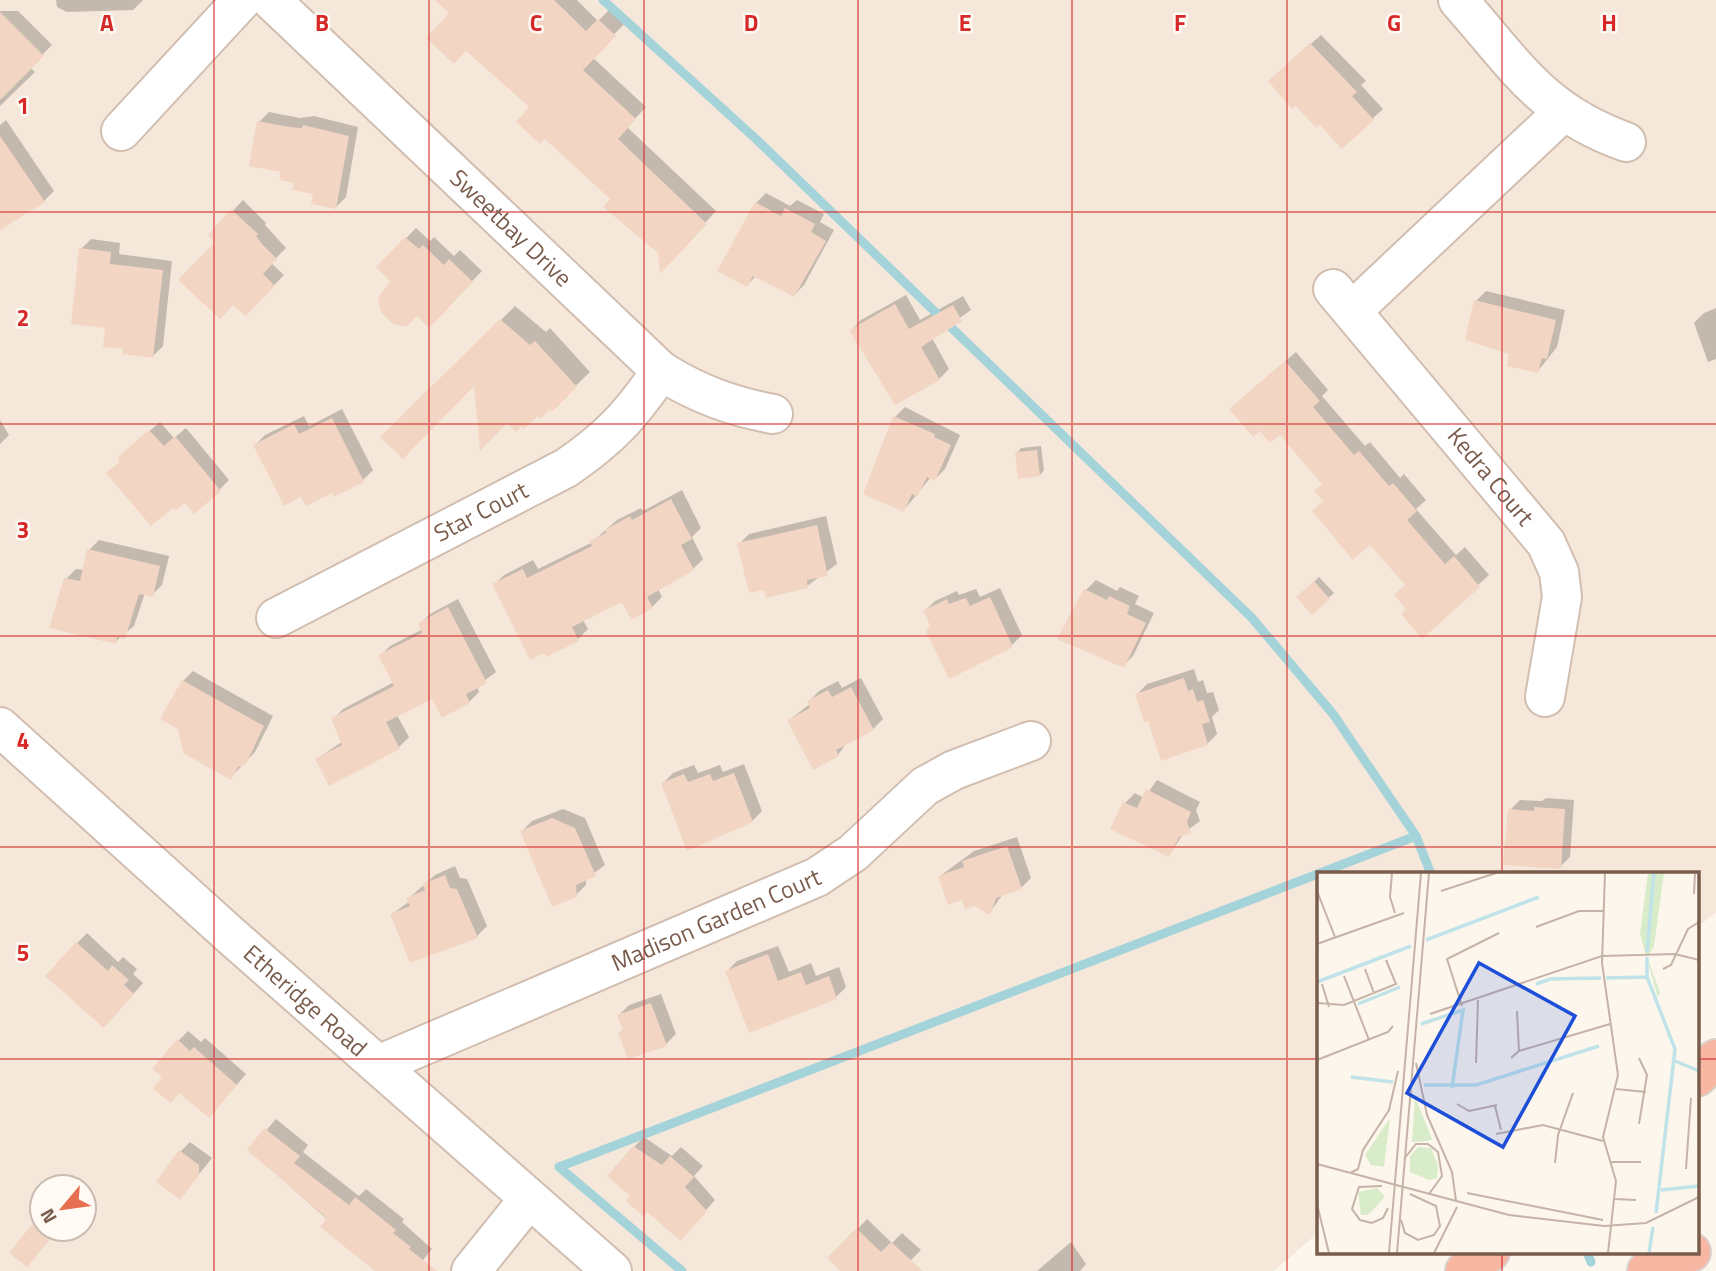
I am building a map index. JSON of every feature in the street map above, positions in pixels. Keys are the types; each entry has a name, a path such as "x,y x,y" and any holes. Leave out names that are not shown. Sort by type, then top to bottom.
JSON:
{"highway":[{"path":"1698,1076 1716,1059"},
{"path":"1698,1249 1716,1241"},
{"path":"1465,1271 1487,1254"},
{"path":"1647,1271 1686,1254"}],"street":[{"path":"121,131 242,0"},
{"name":"Sweetbay Drive","path":"271,0 661,371 695,393 732,406 773,414"},
{"path":"1458,0 1533,87 1589,129 1626,142"},
{"name":"Kedra Court","path":"1545,697 1562,597 1559,572 1546,543 1342,300 1563,112"},
{"name":"Star Court","path":"276,618 566,468 604,442 635,409 661,371"},
{"name":"Etheridge Road","path":"0,727 612,1271"},
{"name":"Madison Garden Court","path":"379,1065 817,877 853,853 925,786 954,770 1031,741"},
{"path":"471,1271 529,1199"}],"shaded area":[{"path":"0,0 1716,0 1716,913 1698,926 1698,872 1317,872 1317,1234 1274,1271 0,1271"}],"building":[{"path":"435,0 554,0 586,31 598,19 616,36 583,70 636,119 618,139 707,224 660,274 658,253 603,207 610,199 545,139 540,144 516,122 529,107 466,51 454,64 426,38 449,13"},
{"path":"0,12 44,56 0,100"},
{"path":"1310,43 1357,92 1352,96 1374,120 1342,149 1320,125 1316,128 1296,106 1292,109 1268,81"},
{"path":"257,121 289,127 302,128 303,125 349,136 336,209 311,204 313,194 292,190 294,183 279,180 281,172 249,166"},
{"path":"0,136 45,202 0,230"},
{"path":"755,202 781,216 785,208 815,224 811,232 826,241 794,297 753,276 747,287 717,271"},
{"path":"231,209 258,234 256,236 262,244 277,259 263,274 275,286 246,316 233,305 220,319 178,280 215,242 208,235"},
{"path":"405,237 419,249 423,245 444,265 449,259 473,282 429,328 417,316 406,327 393,324 381,312 378,298 390,281 376,267"},
{"path":"79,248 111,252 110,264 163,270 153,358 122,354 123,349 103,347 105,328 71,324"},
{"path":"1474,300 1556,320 1547,359 1542,358 1538,373 1507,366 1509,354 1465,340"},
{"path":"895,304 909,329 953,305 962,321 921,347 940,380 895,405 849,330"},
{"path":"500,319 530,345 535,341 577,387 552,412 550,410 540,419 538,416 524,429 521,427 516,432 507,423 480,451 474,386 403,459 380,437"},
{"path":"1285,361 1320,401 1313,407 1354,455 1359,451 1389,486 1393,483 1417,511 1407,520 1445,564 1454,556 1480,587 1422,639 1401,614 1406,609 1394,595 1405,585 1370,545 1353,560 1312,511 1323,501 1314,491 1322,484 1280,435 1270,443 1260,431 1253,437 1229,409"},
{"path":"893,416 935,434 934,437 951,445 935,481 927,477 917,497 912,494 904,512 863,494"},
{"path":"332,418 364,482 334,497 332,493 306,506 301,497 284,506 253,445 294,424 299,434"},
{"path":"149,430 164,446 175,436 221,491 194,514 185,503 175,511 173,508 151,526 106,473 119,462 119,456"},
{"path":"1037,450 1040,476 1018,479 1015,452"},
{"path":"671,499 692,539 681,545 694,570 647,597 653,608 631,620 622,602 572,627 579,641 546,657 544,653 530,660 492,584 523,569 527,578 592,546 589,541 630,516 632,520"},
{"path":"817,525 828,576 807,580 808,588 766,598 764,590 749,593 737,543"},
{"path":"87,549 160,566 153,597 139,594 125,639 117,637 116,644 49,628 64,578 80,581"},
{"path":"1314,581 1330,599 1312,615 1296,597"},
{"path":"1084,589 1107,600 1109,596 1130,606 1127,614 1146,623 1124,668 1057,639"},
{"path":"990,597 1013,647 949,679 926,632 930,625 923,611 947,599 949,604 966,598 970,606"},
{"path":"448,607 487,683 466,694 470,703 442,718 432,699 386,722 400,749 329,786 315,759 342,745 331,718 394,686 378,655 422,633 418,623"},
{"path":"1184,678 1188,691 1193,689 1197,702 1203,700 1210,722 1202,724 1208,745 1161,761 1148,721 1144,722 1135,694"},
{"path":"182,680 264,726 246,764 238,767 231,780 183,753 178,729 160,719"},
{"path":"851,687 874,730 836,750 839,756 813,770 787,720 810,708 807,701 828,690 832,697"},
{"path":"734,773 753,822 687,851 661,783 684,774 688,782 710,774 713,781"},
{"path":"1146,789 1191,812 1187,822 1191,833 1179,837 1169,857 1110,829 1123,802 1137,808"},
{"path":"1534,807 1565,809 1561,869 1503,865 1508,809 1534,811"},
{"path":"552,818 575,828 596,876 576,885 577,897 552,907 520,831"},
{"path":"1007,846 1022,889 996,898 990,915 974,906 965,909 962,900 948,905 938,876 964,867 962,861"},
{"path":"445,875 450,888 457,889 478,938 410,963 390,914 410,906 406,898 425,890 422,884"},
{"path":"76,942 108,971 112,965 129,980 124,985 134,994 104,1028 45,976"},
{"path":"768,954 778,981 801,972 806,985 829,976 837,999 749,1033 725,971"},
{"path":"651,1003 667,1046 628,1059 618,1032 623,1031 617,1015"},
{"path":"177,1039 190,1051 194,1047 237,1085 209,1118 179,1093 171,1103 153,1089 162,1077 152,1069"},
{"path":"264,1128 300,1156 294,1163 349,1205 355,1197 396,1230 393,1233 411,1247 409,1249 437,1271 375,1271 320,1227 327,1218 247,1150"},
{"path":"633,1146 662,1165 670,1156 694,1177 685,1187 707,1211 681,1241 647,1212 643,1216 626,1201 630,1196 607,1176"},
{"path":"179,1150 199,1165 199,1175 180,1200 156,1182"},
{"path":"856,1228 881,1252 891,1242 923,1271 841,1271 827,1258"},
{"path":"28,1229 28,1243 47,1243 27,1267 9,1253"}],"waterway":[{"path":"603,0 756,139 1252,618 1333,714 1416,836 1430,872"},
{"path":"1323,872 1416,836"},
{"path":"682,1271 559,1167 1317,874"},
{"path":"1588,1254 1591,1262"}]}
